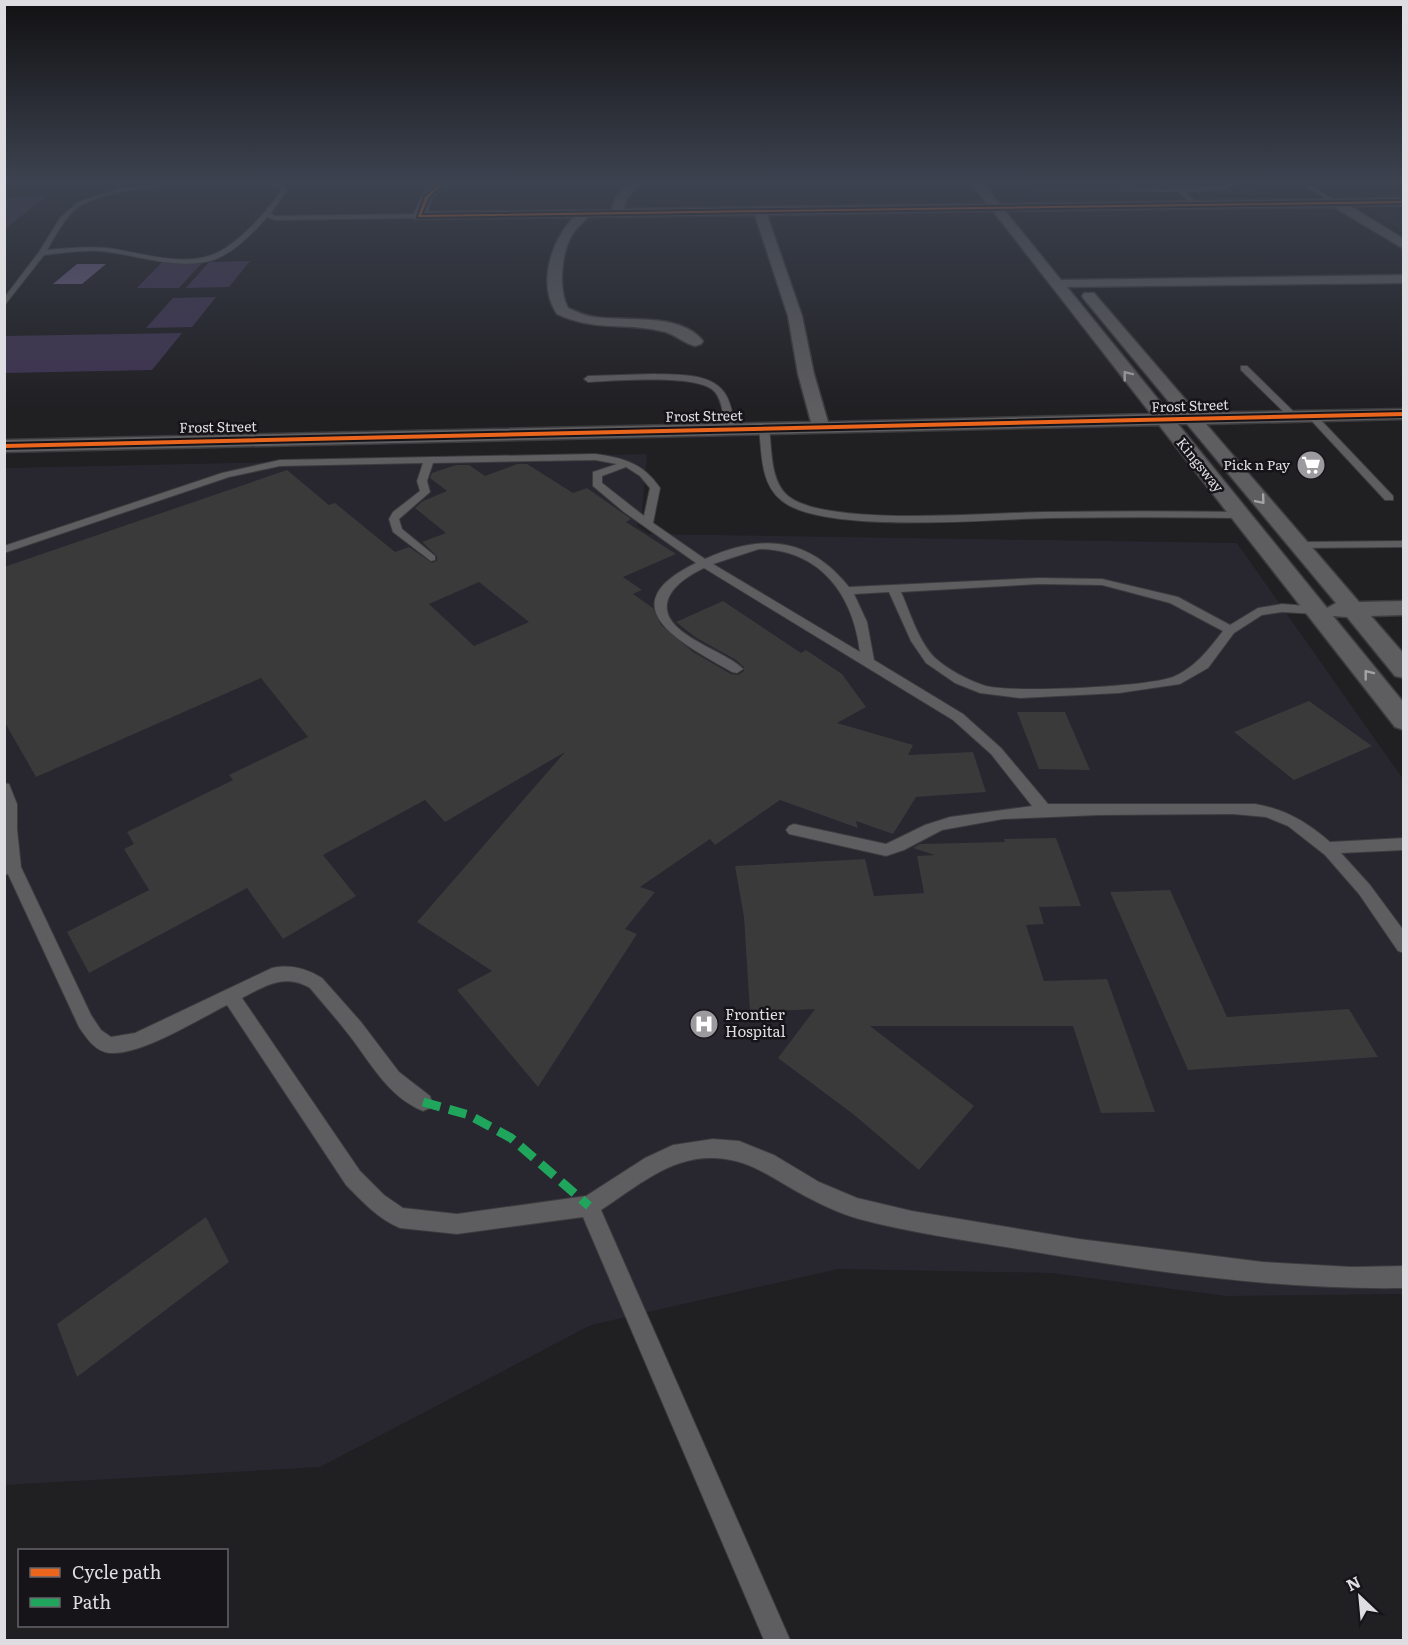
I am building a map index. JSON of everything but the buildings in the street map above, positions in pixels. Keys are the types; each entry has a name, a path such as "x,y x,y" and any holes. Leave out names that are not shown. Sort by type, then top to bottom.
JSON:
{"street":[{"path":"558,258 556,297 562,311 574,317 592,320 673,327 695,341"},
{"path":"777,258 795,316 806,374 820,427"},
{"name":"Kingsway","path":"1036,258 1404,721"},
{"name":"Kingsway","path":"1058,258 1404,670"},
{"path":"1057,283 1404,279"},
{"name":"Frost Street","path":"4,446 1404,414"},
{"path":"1317,610 1404,608"}],"lane":[{"path":"6,303 38,258"},
{"path":"167,258 184,260 210,258"},
{"path":"1244,368 1294,417"},
{"path":"588,379 697,379 714,385 722,395 731,429"},
{"path":"1312,416 1389,498"},
{"path":"764,428 771,475 776,489 791,504 816,512 877,518 1183,513 1240,515"},
{"path":"4,550 226,475 254,468 307,461 595,457 628,463 645,474 655,488 648,523"},
{"path":"429,461 422,481 425,492 397,514 394,519 397,530 431,558"},
{"path":"628,463 604,469 597,474 597,484 605,493 704,563 969,725 996,751 1044,810"},
{"path":"1299,545 1404,544"},
{"path":"737,669 674,630 662,616 660,604 665,591 680,576 704,563 741,549 758,546 789,549 830,571 846,591 861,622 868,663"},
{"path":"846,591 1039,581 1102,582 1174,600 1230,630"},
{"path":"894,590 917,641 930,660 960,680 985,690 1008,693 1042,694 1119,689 1175,681 1203,665 1230,630 1250,617 1268,610 1317,610"},
{"path":"4,788 10,804 9,868 85,1021 95,1035 109,1045 137,1041 282,972 308,977 316,982 355,1029 386,1073 402,1090 423,1102"},
{"path":"794,830 886,850 896,848 934,827 955,821 1044,810 1263,810 1294,822 1328,848 1397,922 1404,946"},
{"path":"1328,848 1404,844"},
{"path":"230,995 353,1178 377,1202 400,1218 458,1224 589,1206 652,1165 680,1152 722,1149 739,1151 767,1162 812,1189 857,1208 912,1221 1079,1249 1263,1273 1352,1278 1404,1277"},
{"path":"589,1206 777,1641"}],"shaded area":[{"path":"250,261 229,287 186,288 209,262"},
{"path":"162,262 203,262 179,288 137,288"},
{"path":"77,264 106,264 82,284 53,284"},
{"path":"216,297 192,327 146,328 173,298"},
{"path":"182,333 152,370 5,373 5,336"},
{"name":"Frontier Hospital","path":"647,454 642,511 637,526 649,534 1237,543 1403,779 1403,1294 1226,1296 1051,1273 838,1269 591,1325 320,1467 5,1485 5,468"}],"marked path":[{"path":"423,1102 469,1115 511,1138 589,1206"}],"cycle path":[{"path":"4,446 1404,414"}],"place":[{"name":"Pick n Pay","path":"1311,465"},
{"name":"Frontier Hospital","path":"704,1024"}]}
